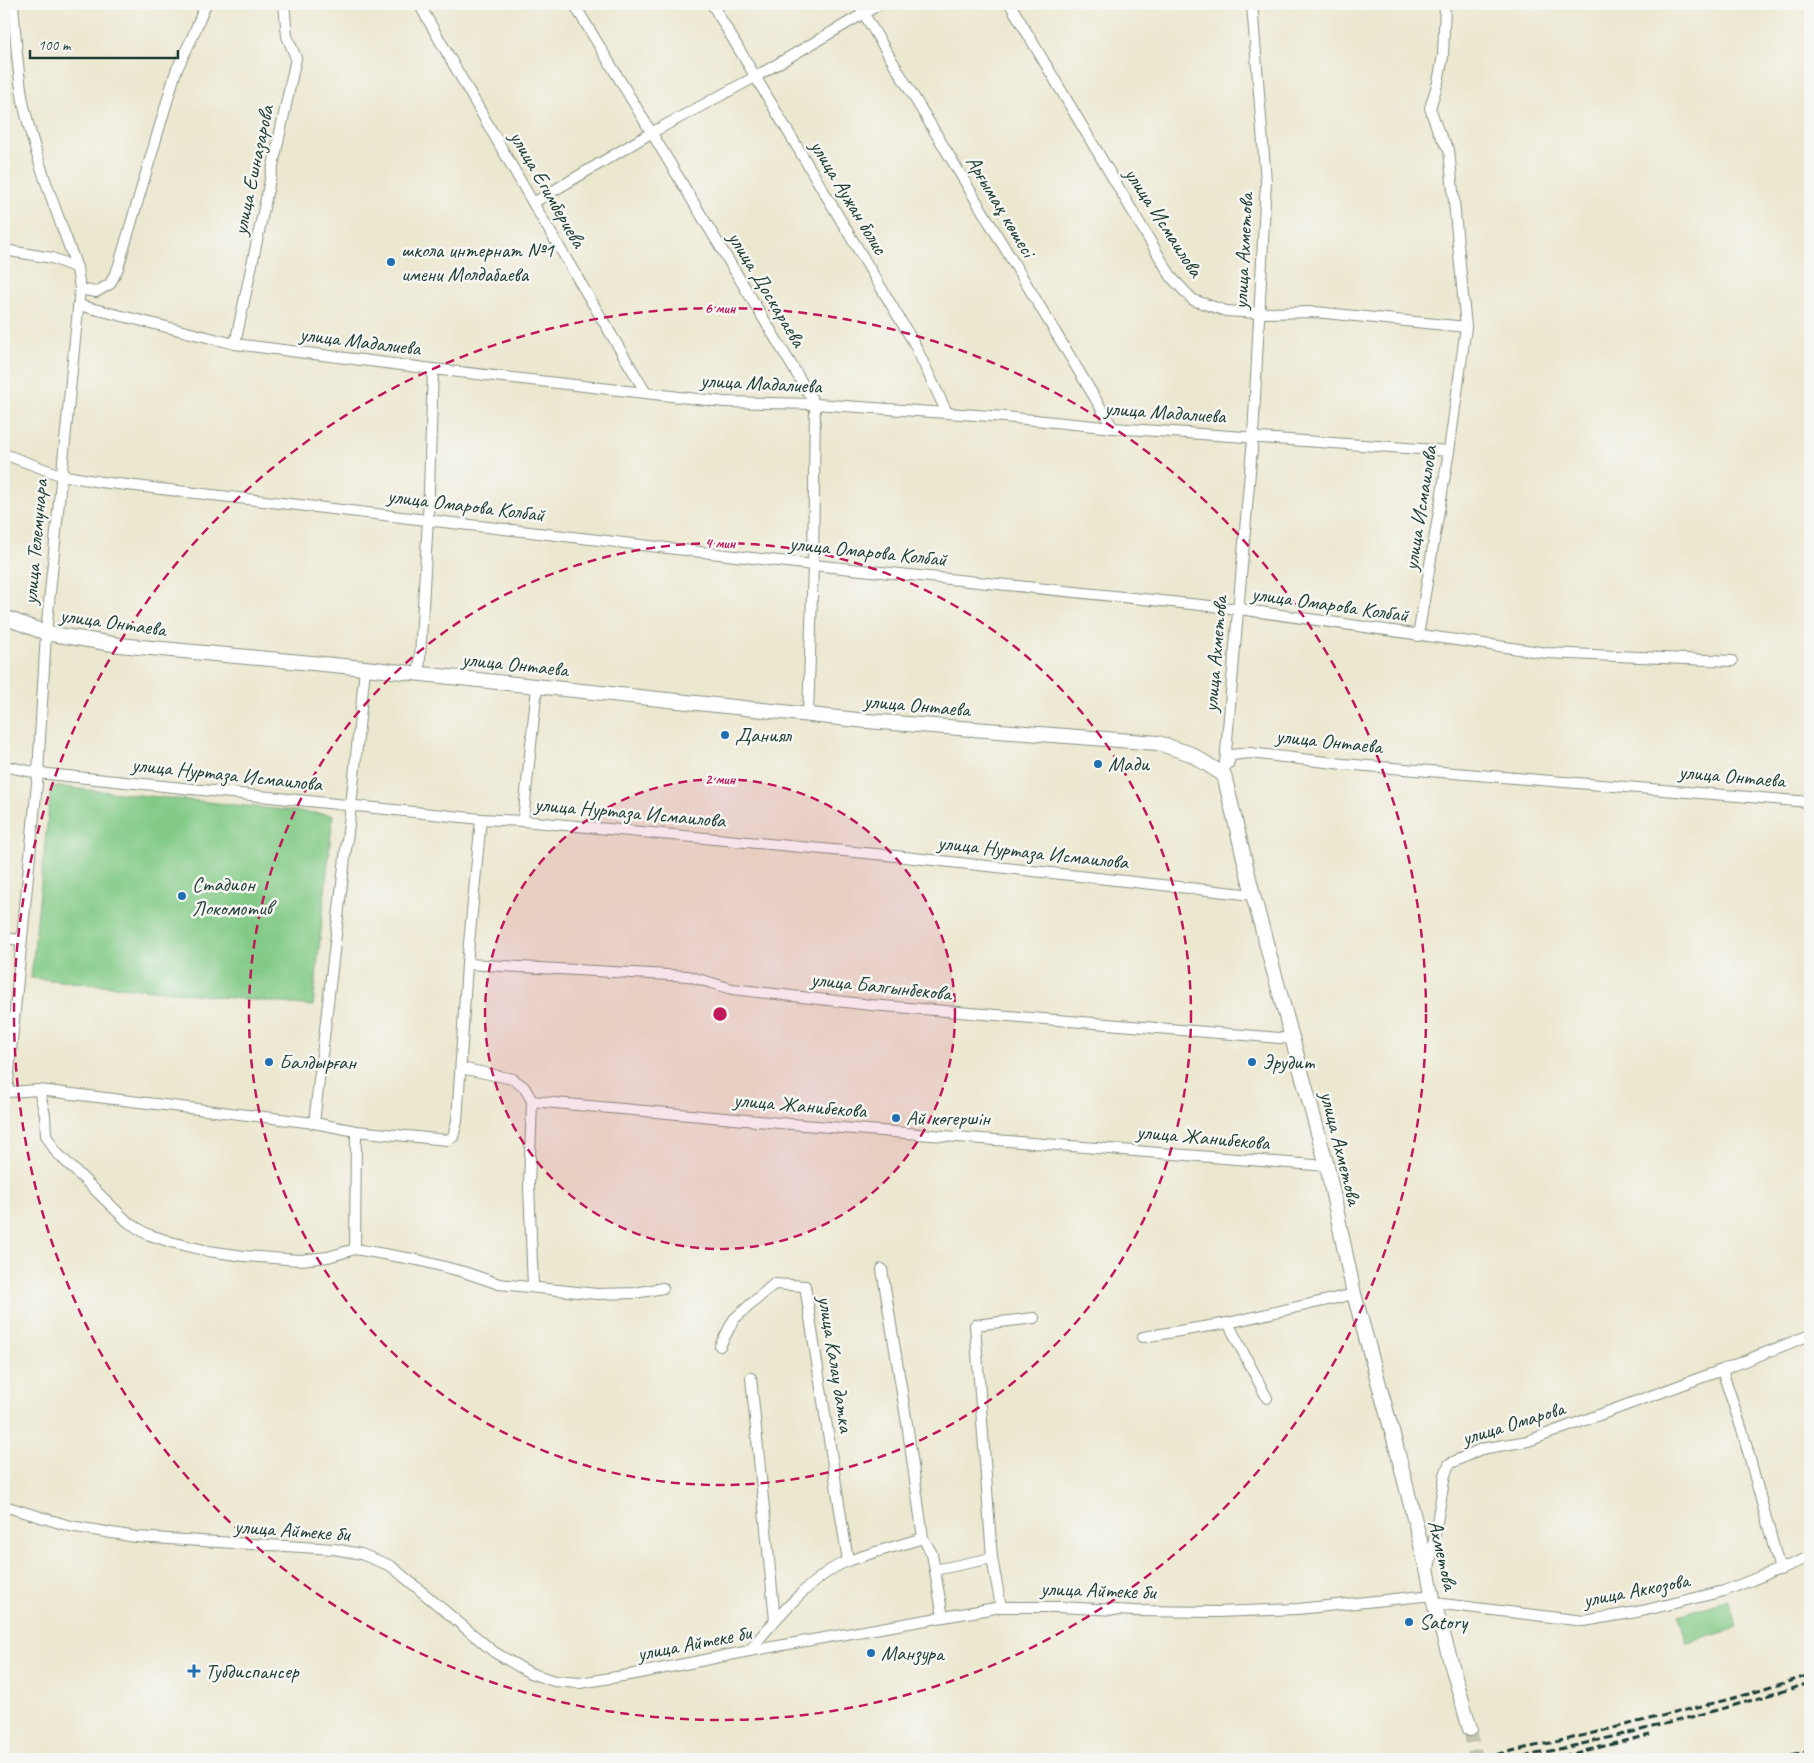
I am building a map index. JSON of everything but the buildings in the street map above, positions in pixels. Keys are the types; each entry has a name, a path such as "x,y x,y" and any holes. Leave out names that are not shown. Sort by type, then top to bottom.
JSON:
{"main road":[{"name":"улица Онтаева","path":"4,617 46,633 120,646 365,668 867,721 1158,744 1191,754 1224,775"},
{"name":"улица Ахметова","path":"1224,775 1253,895 1327,1166 1354,1294 1396,1446"},
{"name":"Ахметова","path":"1396,1446 1434,1599 1470,1729"}],"street":[{"name":"улица Телемунара","path":"6,1093 38,773 46,633 60,475 80,289 77,268 34,146 26,112 17,62 13,4"},
{"path":"80,289 96,292 110,284 118,268 176,71 206,4"},
{"name":"улица Ешназарова","path":"235,344 296,58 287,36 284,4"},
{"name":"улица Егимбериева","path":"419,4 533,203 646,393"},
{"name":"улица Доскараева","path":"574,4 815,404"},
{"name":"улица Аужан болис","path":"712,4 914,343 947,413"},
{"name":"Арғымақ көшесі","path":"858,4 1113,428"},
{"path":"533,203 652,133 755,77 880,4"},
{"name":"улица Исмаилова","path":"1010,4 1172,278 1193,300 1226,311 1260,314 1315,312 1466,327"},
{"name":"улица Ахметова","path":"1224,775 1253,437 1266,182 1252,4"},
{"name":"улица Исмаилова","path":"1418,636 1449,451 1466,327 1450,150 1438,131 1430,108 1443,56 1445,4"},
{"path":"4,250 52,258 77,268"},
{"name":"улица Мадалиева","path":"78,305 235,344 433,369 724,402 815,404 1005,417 1113,428 1449,451"},
{"path":"419,674 428,519 433,369"},
{"path":"808,714 813,565 815,404"},
{"name":"улица Омарова Колбай","path":"4,454 60,475 100,482 813,565 1239,609 1547,653 1732,661"},
{"path":"314,1123 365,668"},
{"path":"523,821 537,687"},
{"name":"улица Онтаева","path":"1224,775 1231,755 1250,753 1343,764 1810,802"},
{"name":"улица Нуртаза Исмаилова","path":"4,766 38,773 351,806 886,854 1253,895"},
{"path":"6,1093 39,1090 314,1123 356,1131 447,1140 453,1137 457,1122 467,964 481,819"},
{"path":"4,938 21,940"},
{"name":"улица Балгынбекова","path":"467,964 688,976 732,989 871,1005 1293,1039"},
{"path":"461,1068 514,1079 524,1087 532,1101 529,1185 534,1287"},
{"path":"39,1090 46,1135 56,1152 128,1222 148,1234 171,1242 208,1250 300,1260 328,1256 355,1249 418,1260 464,1272 499,1284 598,1294 635,1293 663,1288"},
{"name":"улица Жанибекова","path":"532,1101 791,1124 1327,1166"},
{"path":"355,1249 356,1131"},
{"path":"882,1269 923,1538 932,1554 943,1617"},
{"name":"улица Калау датка","path":"720,1346 734,1319 774,1284 805,1286 848,1561"},
{"path":"1143,1338 1228,1323 1354,1294"},
{"path":"1000,1607 992,1558 975,1325 1034,1318"},
{"path":"1228,1323 1267,1398"},
{"name":"улица Омарова","path":"1428,1573 1445,1475 1449,1464 1481,1449 1528,1441 1722,1370 1810,1335"},
{"path":"1722,1370 1743,1433 1780,1570"},
{"path":"751,1378 775,1620"},
{"name":"улица Айтеке би","path":"4,1506 70,1526 136,1537 334,1549 361,1554 391,1566 494,1652 530,1673 554,1681 580,1683 1000,1607 1059,1607 1135,1611 1225,1611 1298,1609 1434,1599"},
{"path":"749,1651 775,1620 827,1572 848,1561 923,1538"},
{"name":"улица Аккозова","path":"1434,1599 1584,1621 1642,1611 1724,1591 1810,1557"},
{"path":"935,1570 992,1558"}],"green space":[{"path":"4,4 7,4 11,61 4,63"},
{"name":"Стадион Локомотив","path":"51,786 333,815 313,1006 31,978"},
{"path":"1728,1600 1737,1628 1687,1643 1679,1615"}],"tunnel":[{"path":"1470,1729 1476,1759"}],"railway":[{"path":"1473,1759 1569,1739 1742,1696 1810,1675"},
{"path":"1511,1759 1662,1725 1810,1683"},
{"path":"1551,1759 1650,1735"},
{"path":"1780,1759 1810,1751"}],"place":[{"name":"школа интернат №1 имени Молдабаева","path":"391,262"},
{"name":"Даниял","path":"725,735"},
{"name":"Мади","path":"1098,764"},
{"name":"Стадион Локомотив","path":"182,896"},
{"name":"Балдырған","path":"269,1062"},
{"name":"Эрудит","path":"1252,1062"},
{"name":"Ай көгершін","path":"896,1118"},
{"name":"Satory","path":"1409,1622"},
{"name":"Манзура","path":"871,1653"},
{"name":"Тубдиспансер","path":"194,1671"}]}
